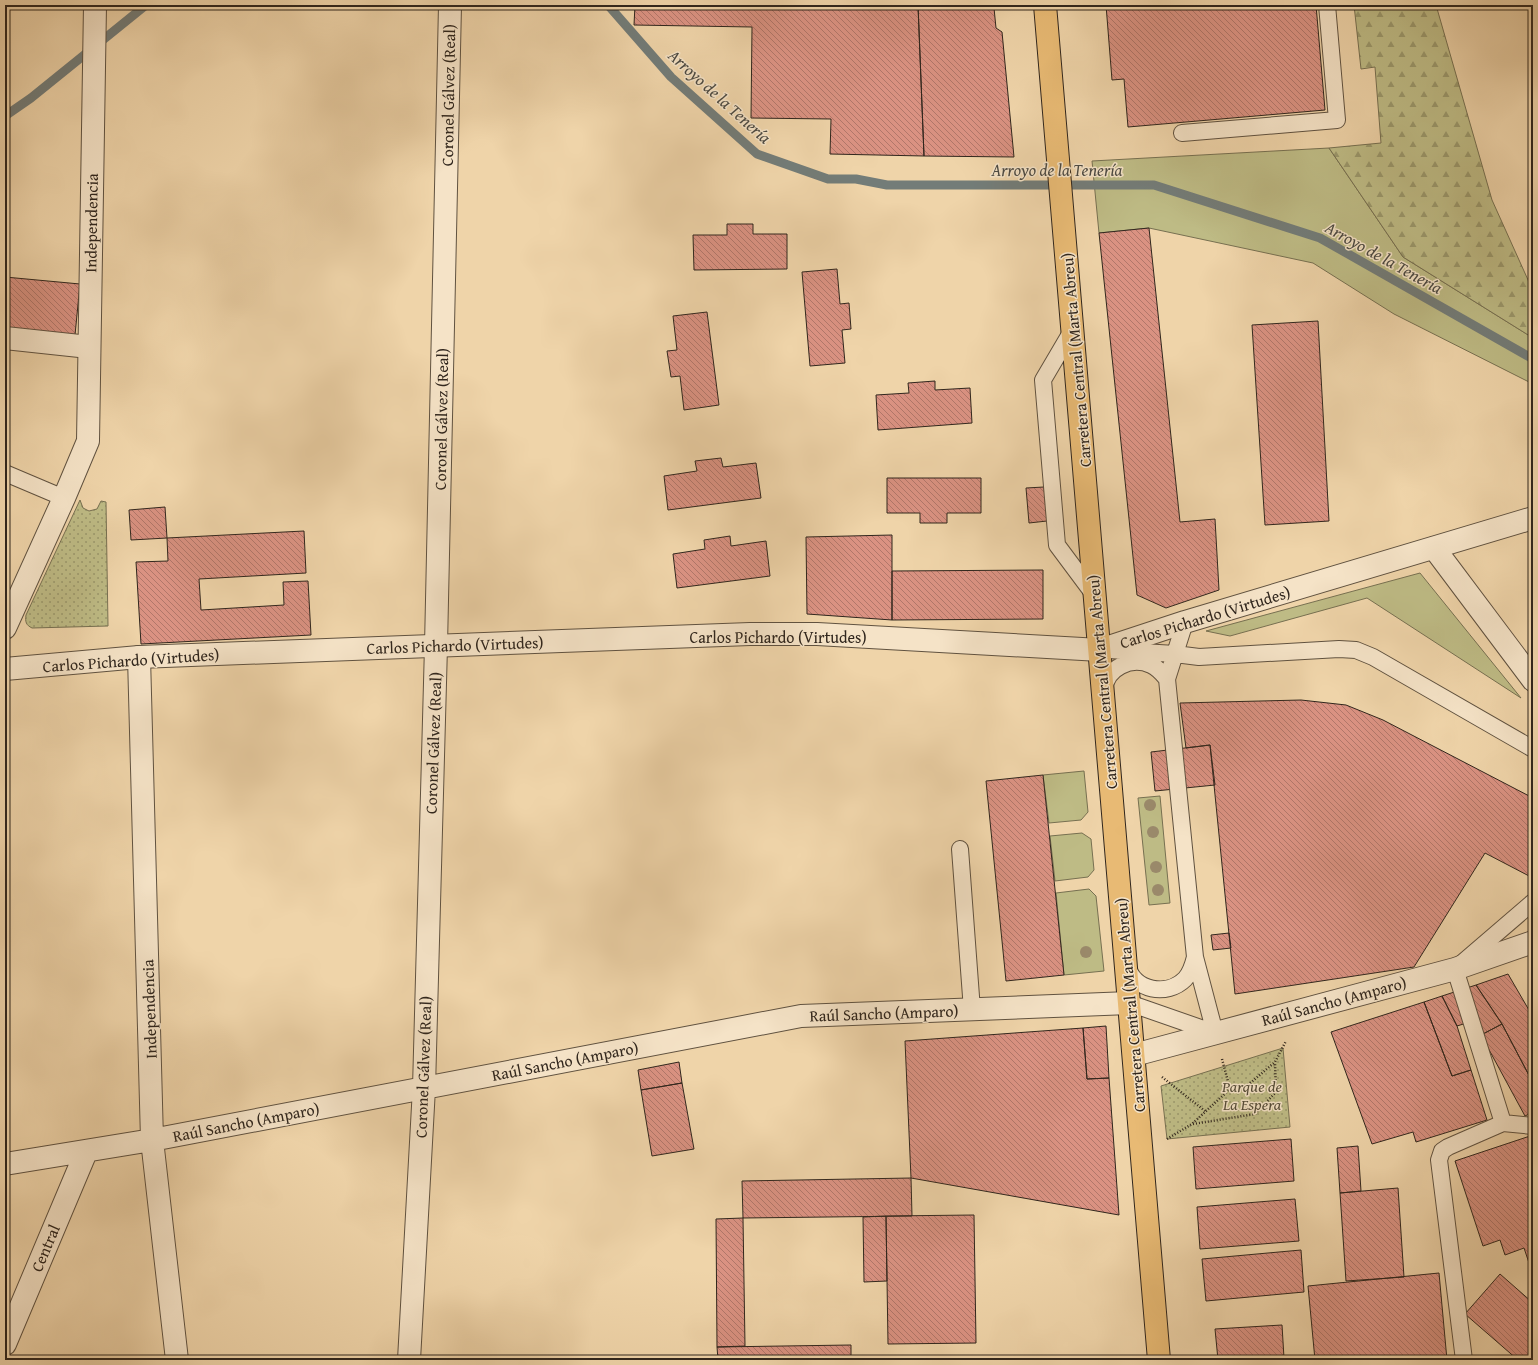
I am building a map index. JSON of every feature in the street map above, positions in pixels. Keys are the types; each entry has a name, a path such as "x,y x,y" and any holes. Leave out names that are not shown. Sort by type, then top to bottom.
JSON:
{"main road":[{"name":"Carretera Central (Marta Abreu)","path":"1046,5 1159,1360"}],"street":[{"name":"Coronel Gálvez (Real)","path":"409,1360 424,1088 436,646 450,5"},
{"name":"Independencia","path":"64,498 88,441 95,8"},
{"path":"5,338 89,347"},
{"path":"5,628 64,498"},
{"name":"Carlos Pichardo (Virtudes)","path":"5,669 139,657 750,634 817,634 1100,650 1185,622 1533,518"},
{"path":"1434,548 1533,680"},
{"name":"Independencia","path":"139,657 152,1140 177,1360"},
{"name":"Raúl Sancho (Amparo)","path":"1134,1055 1455,969 1533,942"},
{"name":"Raúl Sancho (Amparo)","path":"5,1164 86,1152 152,1140 801,1016 1129,1004"},
{"name":"Central","path":"5,1344 86,1152"}],"lane":[{"path":"1182,133 1337,120 1327,5"},
{"path":"1073,329 1043,380 1057,545 1095,597"},
{"path":"5,473 64,498"},
{"path":"1185,622 1167,679 1195,957 1215,1033"},
{"path":"1100,650 1175,654 1199,657 1339,649 1356,650 1373,657 1533,749"},
{"path":"1103,694 1104,684 1110,674 1119,666 1129,662 1141,662 1151,665 1161,672 1167,679"},
{"path":"960,849 972,1010"},
{"path":"1503,1123 1455,969 1533,902"},
{"path":"1126,960 1129,971 1135,980 1144,987 1155,990 1167,990 1177,986 1186,978 1192,968 1195,957"},
{"path":"1129,1004 1215,1033"},
{"path":"1464,1360 1439,1160 1442,1151 1448,1147 1503,1123 1533,1126"}],"path":[{"path":"1142,1154 1192,1124 1230,1089 1248,1086 1275,1062 1302,1010"},
{"path":"1215,1033 1230,1089"},
{"path":"1134,1055 1205,1111"},
{"path":"1192,1124 1255,1114 1276,1092 1275,1062"}],"green space":[{"path":"1354,5 1436,5 1492,200 1533,291 1533,338 1403,257 1329,148 1381,143 1375,67 1361,69"},
{"path":"1329,148 1403,257 1533,338 1533,384 1394,314 1313,263 1149,228 1099,233 1092,161"},
{"path":"80,500 83,508 89,511 97,509 101,501 106,502 108,626 32,628 26,623 26,615"},
{"path":"1420,573 1521,698 1367,598 1230,636 1206,631"},
{"path":"1084,771 1088,812 1081,820 1049,823 1043,775"},
{"path":"1160,796 1170,903 1149,905 1138,798"},
{"path":"1082,833 1091,839 1094,870 1088,877 1055,881 1050,836"},
{"path":"1089,889 1096,896 1104,971 1064,975 1056,893"},
{"name":"Parque de La Espera","path":"1283,1048 1290,1127 1167,1139 1161,1086"}],"building":[{"path":"635,5 918,5 924,156 830,154 831,119 751,118 752,27 634,25"},
{"path":"918,5 998,5 994,8 996,28 1002,32 1014,157 924,156"},
{"path":"1106,5 1316,5 1325,110 1128,127 1124,79 1112,80"},
{"path":"727,224 753,224 753,234 787,234 787,269 694,270 693,235 727,235"},
{"path":"1149,228 1180,522 1215,519 1219,590 1166,608 1137,595 1099,233"},
{"path":"837,269 840,304 849,303 851,329 842,330 845,363 810,366 802,272"},
{"path":"5,277 80,284 75,335 5,329"},
{"path":"707,312 719,405 684,410 680,376 671,377 667,351 677,350 673,316"},
{"path":"1318,321 1329,521 1265,525 1252,325"},
{"path":"935,381 935,390 970,388 972,423 878,430 876,395 909,393 908,383"},
{"path":"721,458 723,467 756,463 761,498 668,510 664,476 697,471 695,461"},
{"path":"887,478 981,478 981,513 947,513 947,523 920,523 920,513 887,513"},
{"path":"1044,487 1047,521 1029,523 1026,488"},
{"path":"165,507 167,538 131,540 129,510"},
{"path":"304,531 306,573 199,579 201,610 284,605 283,582 308,581 311,635 141,644 136,562 168,561 167,538"},
{"path":"892,535 892,620 807,614 806,537"},
{"path":"730,536 731,546 766,541 770,576 677,588 673,554 705,549 704,540"},
{"path":"1043,570 1043,619 892,620 892,571"},
{"path":"1301,700 1346,705 1383,720 1533,798 1533,873 1531,877 1485,853 1414,967 1235,994 1210,745 1186,748 1180,703"},
{"path":"1210,745 1215,785 1155,791 1151,752"},
{"path":"1043,775 1064,975 1006,981 986,781"},
{"path":"1229,933 1231,948 1213,950 1211,935"},
{"path":"1508,974 1533,1017 1533,1083 1502,1024 1476,985"},
{"path":"1476,985 1502,1024 1481,1035 1473,1021 1457,1026 1442,996"},
{"path":"1442,996 1457,1026 1471,1070 1452,1076 1424,1002"},
{"path":"1424,1002 1452,1076 1471,1070 1487,1120 1416,1142 1413,1132 1372,1144 1331,1032"},
{"path":"1502,1024 1533,1083 1533,1112 1525,1116 1481,1035"},
{"path":"1106,1026 1109,1078 1087,1079 1083,1028"},
{"path":"1083,1028 1087,1079 1109,1078 1119,1215 911,1178 905,1041"},
{"path":"679,1062 682,1083 641,1090 638,1070"},
{"path":"682,1083 694,1149 652,1156 641,1090"},
{"path":"1533,1135 1533,1275 1524,1248 1505,1255 1500,1240 1483,1246 1455,1161"},
{"path":"1291,1139 1294,1181 1196,1189 1193,1147"},
{"path":"1358,1146 1361,1191 1340,1193 1337,1148"},
{"path":"911,1178 912,1216 743,1218 742,1181"},
{"path":"1398,1188 1404,1277 1346,1281 1340,1193"},
{"path":"1295,1199 1299,1241 1200,1249 1197,1207"},
{"path":"974,1215 976,1343 888,1344 886,1216"},
{"path":"886,1216 887,1281 864,1282 863,1217"},
{"path":"743,1218 745,1346 717,1347 716,1219"},
{"path":"1301,1250 1304,1292 1206,1301 1202,1259"},
{"path":"1439,1273 1447,1360 1315,1360 1308,1286"},
{"path":"1500,1274 1533,1303 1533,1360 1518,1360 1465,1314"},
{"path":"1282,1325 1284,1358 1218,1360 1215,1329"},
{"path":"851,1345 851,1360 718,1360 717,1347"}],"waterway":[{"name":"Arroyo de la Tenería","path":"5,116 31,98 146,5"},
{"name":"Arroyo de la Tenería","path":"608,5 671,77 757,154 828,179 856,179 887,185 1154,185 1320,238 1533,359"}]}
